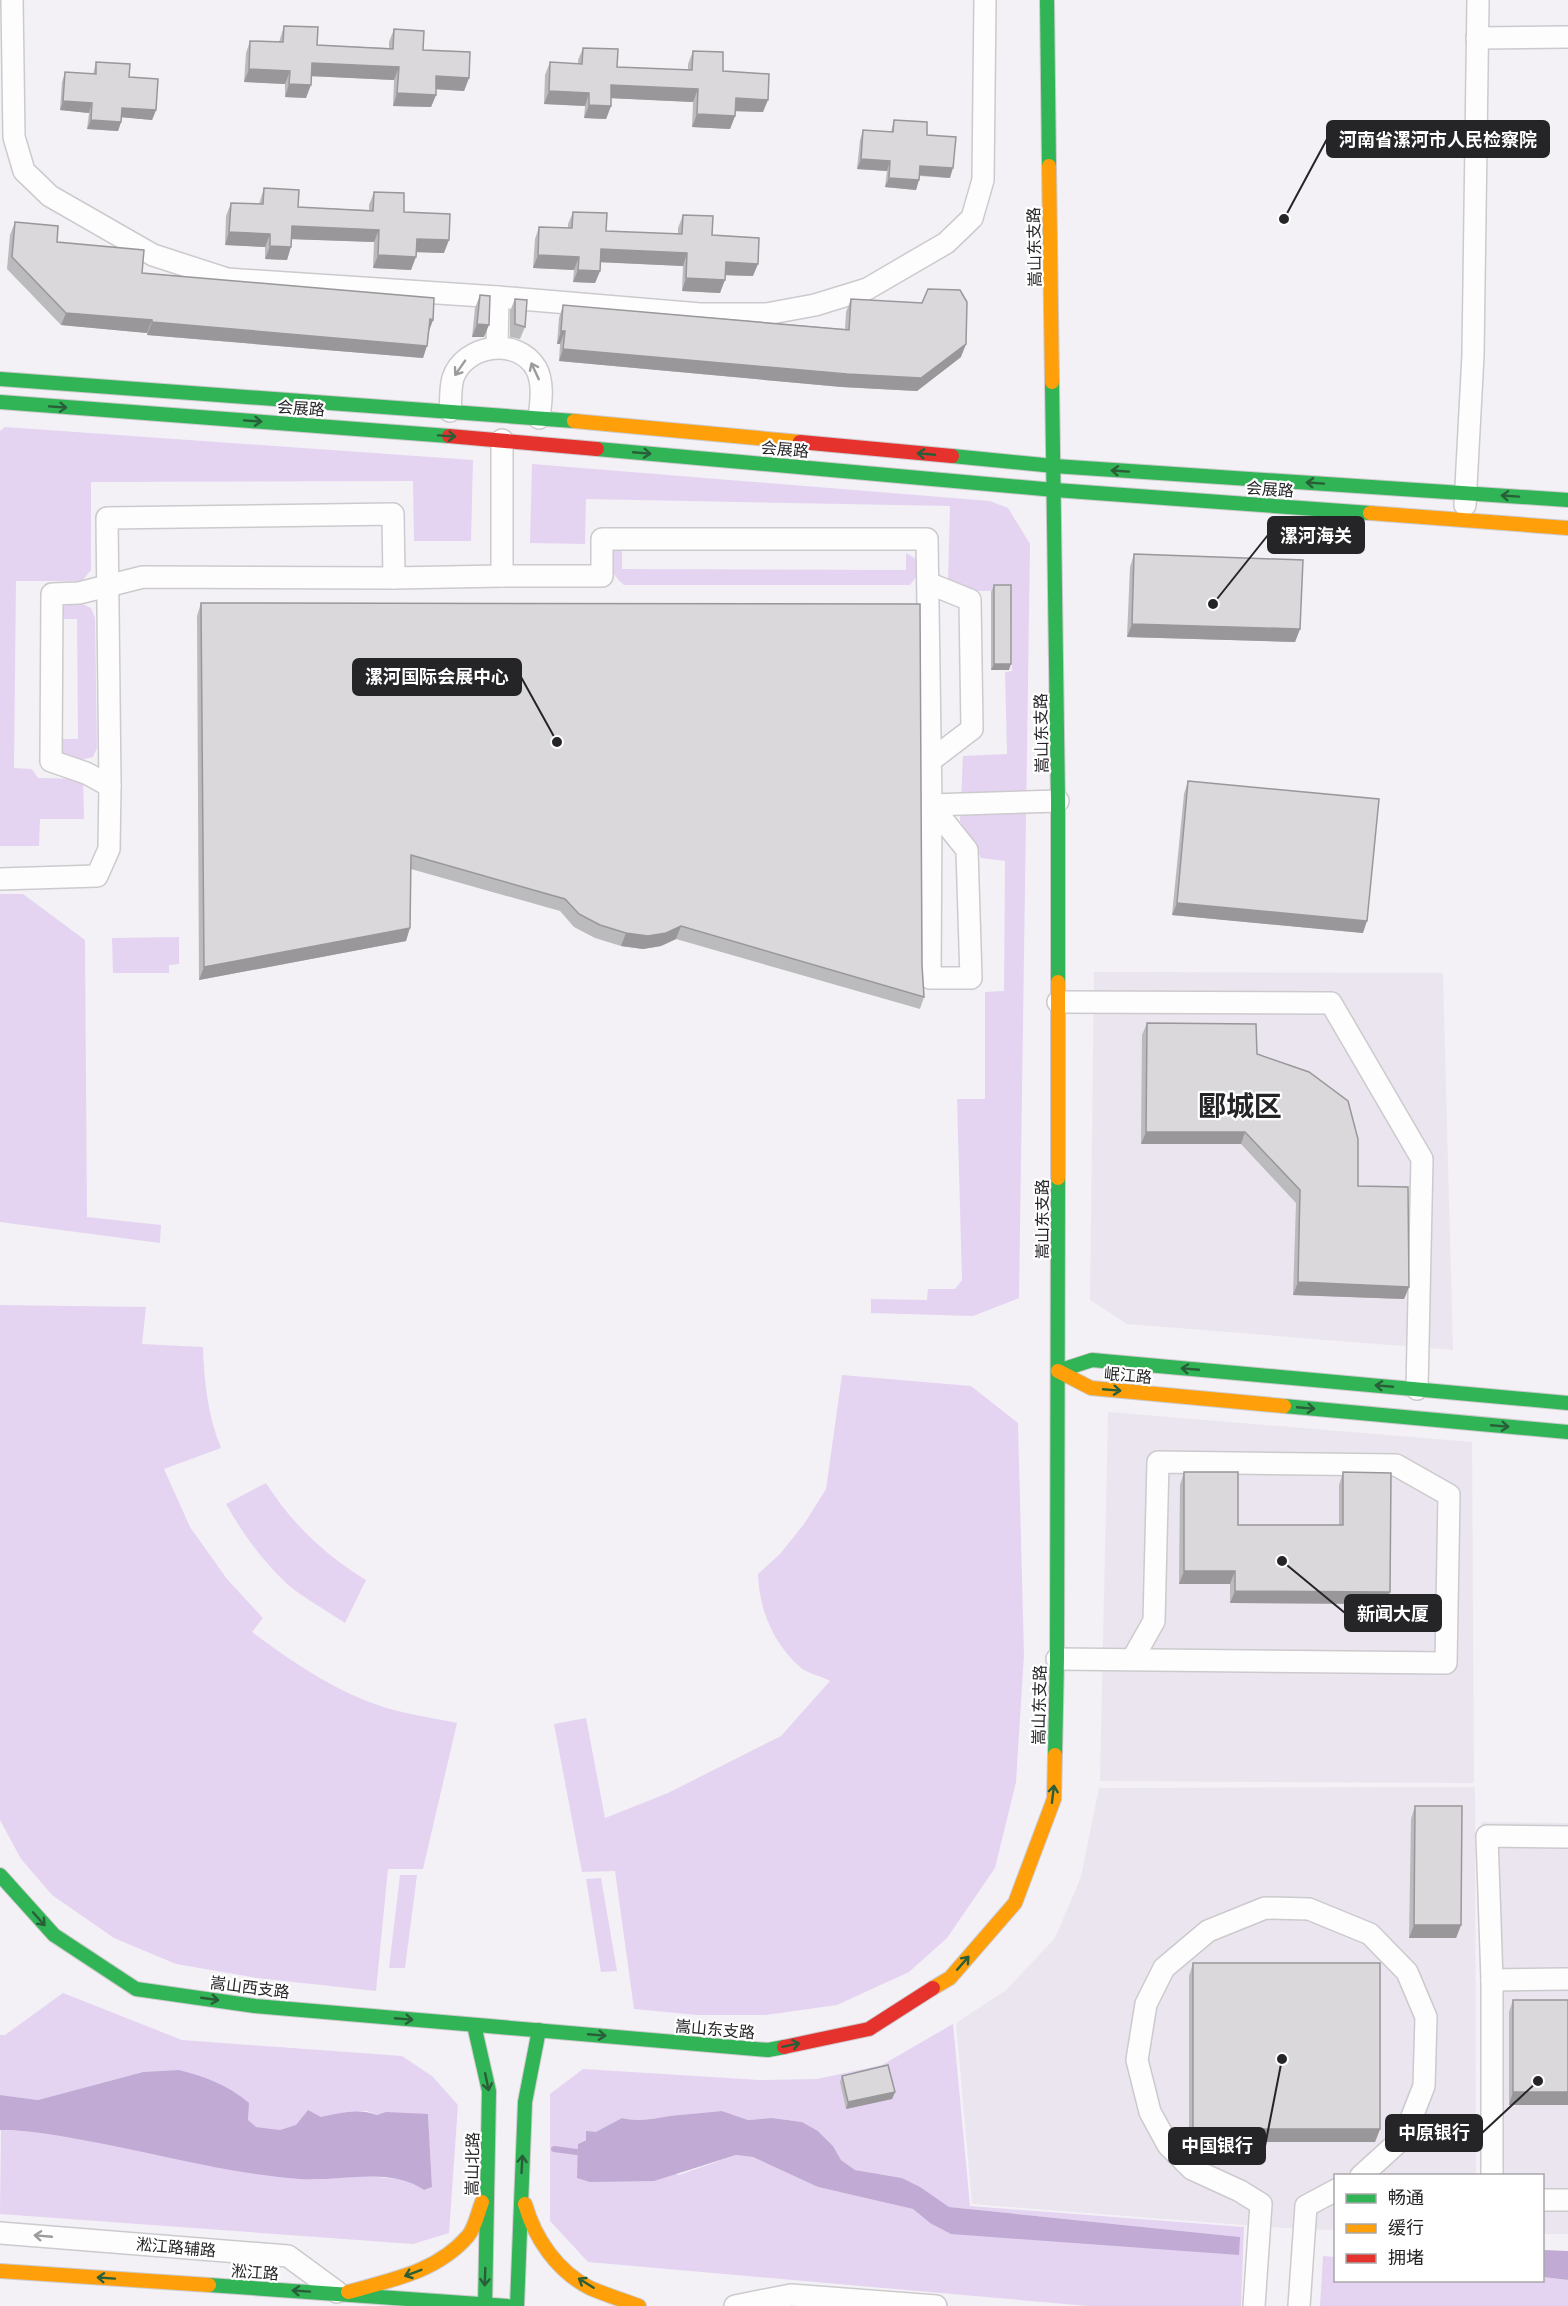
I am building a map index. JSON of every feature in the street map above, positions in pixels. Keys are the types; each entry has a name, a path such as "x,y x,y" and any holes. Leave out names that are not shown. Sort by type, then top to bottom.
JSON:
{"main road":[{"name":"嵩山东支路","path":"539,2030 768,2050 868,2029 950,1978 1015,1903 1054,1799 1057,1659 1058,801 1047,0"},
{"name":"会展路","path":"0,379 503,414 1054,466 1568,500"},
{"name":"会展路","path":"0,402 502,440 1054,490 1568,528"},
{"path":"502,440 503,414"},
{"name":"岷江路","path":"1058,1371 1092,1360 1568,1403"},
{"name":"岷江路","path":"1058,1371 1091,1388 1568,1432"},
{"name":"嵩山西支路","path":"0,1875 54,1935 136,1989 255,2006 539,2030"},
{"name":"嵩山北路","path":"474,2025 489,2091 485,2305"},
{"path":"517,2306 525,2102 539,2030"},
{"path":"340,2294 411,2275 436,2263 470,2235 488,2186"},
{"path":"521,2188 528,2218 549,2255 587,2286 639,2306"},
{"name":"淞江路","path":"0,2271 507,2306"}],"street":[{"path":"12,0 14,137 24,171 50,196 153,255 227,279 498,297 700,314 766,314 815,305 867,289 945,243 972,218 983,180 985,0"},
{"path":"1464,520 1473,355 1478,0"},
{"path":"1477,38 1568,38"},
{"path":"496,347 498,297"},
{"path":"450,411 453,378 460,366 471,354 496,347 512,350 528,358 537,369 542,397 539,418"},
{"path":"502,440 502,576"},
{"path":"0,879 97,876 109,849 107,518 393,514 394,578"},
{"path":"110,786 86,773 51,761 52,594 79,593 143,577 602,576 602,539 927,539 931,805 930,978 971,978 967,850 931,805"},
{"path":"928,583 970,600 972,729 930,761"},
{"path":"931,805 1058,801"},
{"path":"1058,1002 1331,1003 1422,1159 1417,1389"},
{"path":"1057,1659 1131,1660 1446,1663 1449,1495 1396,1464 1158,1462 1154,1621 1131,1660"},
{"path":"1492,2174 1492,1980 1488,1836 1568,1837"},
{"path":"1254,2306 1260,2204 1240,2191 1192,2169 1167,2145 1150,2112 1137,2060 1146,2004 1164,1968 1208,1931 1265,1908 1309,1909 1370,1934 1407,1972 1426,2017 1424,2086 1404,2137 1362,2174"},
{"path":"1492,1980 1568,1979"},
{"path":"1299,2306 1306,2206 1334,2191"},
{"path":"1544,2200 1568,2200"},
{"name":"淞江路辅路","path":"0,2233 288,2256 340,2294"},
{"path":"735,2306 791,2295 936,2306"}],"shaded area":[{"path":"5,427 473,460 471,541 414,541 413,481 91,482 91,570 82,581 16,581 14,768 32,769 38,778 83,779 84,819 40,819 39,846 0,846 0,431"},
{"path":"532,464 990,501 1008,508 1030,544 1019,1298 973,1316 871,1313 871,1299 927,1300 928,1289 955,1289 962,1280 957,1099 985,1099 985,992 1004,991 1005,861 981,858 960,821 963,756 1007,754 1005,672 1012,671 1011,591 960,591 948,581 950,506 586,499 585,544 530,543"},
{"path":"622,546 622,569 906,570 906,553 916,559 920,572 910,585 624,585 614,574 611,562 612,551"},
{"path":"80,603 91,608 95,618 97,748 93,757 77,761 63,753 59,739 78,739 77,619 57,619 65,605"},
{"path":"0,894 23,894 85,940 87,1217 161,1225 160,1243 0,1222"},
{"path":"179,937 179,964 169,965 169,973 113,973 112,938"},
{"path":"1094,972 1443,973 1453,1350 1127,1324 1090,1300"},
{"path":"0,1305 146,1307 142,1344 203,1347 208,1399 221,1448 164,1469 190,1527 227,1579 263,1618 252,1632 281,1653 342,1690 395,1710 457,1723 423,1869 388,1869 376,1991 257,1978 176,1964 114,1938 52,1895 21,1859 0,1820"},
{"path":"842,1375 971,1386 1018,1423 1024,1655 1016,1782 995,1868 947,1938 909,1972 837,2005 766,2015 697,2015 634,2009 615,1871 582,1872 554,1724 586,1718 605,1818 668,1793 781,1736 830,1681 800,1667 782,1647 769,1625 761,1600 758,1574 780,1554 804,1524 826,1489"},
{"path":"1108,1412 1472,1442 1474,1783 1100,1781"},
{"path":"266,1483 310,1538 366,1580 345,1623 300,1594 277,1574 253,1546 226,1504"},
{"path":"1475,1787 1476,2174 1334,2174 1334,2230 972,2204 956,2023 1006,1990 1055,1938 1081,1877 1099,1788"},
{"path":"1481,1822 1568,1823 1568,2234 1544,2234 1544,2174 1480,2174"},
{"path":"400,1875 417,1875 405,1968 389,1968"},
{"path":"601,1878 617,1971 601,1972 586,1879"},
{"path":"63,1993 182,2040 402,2056 432,2076 458,2105 449,2233 413,2244 0,2214 1,2130 40,2132 313,2180 366,2176 410,2180 424,2190 432,2187 428,2114 377,2115 367,2111 344,2113 280,2130 255,2127 248,2120 143,2072 38,2100 0,2095 0,2035 5,2035"},
{"path":"953,2024 970,2206 1244,2227 1241,2306 1088,2306 588,2262 550,2221 550,2094 583,2069 760,2080 817,2079 882,2065","holes":["722,2111 748,2120 772,2118 802,2122 818,2131 833,2146 841,2160 855,2170 902,2178 949,2207 1240,2237 930,2223 913,2209 818,2187 753,2157 736,2155 679,2175 578,2144 622,2118 646,2120"]},
{"path":"179,2070 216,2082 233,2091 249,2103 248,2120 256,2127 280,2130 296,2125 308,2110 321,2117 356,2112 377,2115 386,2112 428,2114 432,2187 424,2190 410,2183 380,2177 300,2179 275,2177 62,2136 0,2130 0,2095 38,2100 143,2072"},
{"path":"722,2111 748,2120 772,2118 802,2122 818,2131 833,2146 841,2160 855,2170 902,2178 949,2207 1240,2237 1239,2255 951,2234 930,2223 913,2209 818,2187 753,2157 736,2155 654,2181 590,2182 577,2178 578,2144 586,2140 586,2131 596,2132 622,2118 646,2120"},
{"path":"1544,2250 1568,2251 1568,2280 1544,2277"},
{"path":"1323,2256 1334,2257 1334,2282 1544,2282 1544,2277 1568,2280 1568,2306 1320,2306"}],"building":[{"path":"284,26 318,27 317,45 393,49 394,29 424,31 423,50 470,52 469,78 436,76 436,95 397,93 399,67 312,63 311,85 289,84 290,71 249,69 250,41 283,42"},
{"path":"583,48 618,49 617,67 692,70 693,51 723,52 723,71 769,74 768,100 736,98 735,116 697,114 698,89 611,85 611,106 589,105 589,93 549,91 550,62 582,64"},
{"path":"96,62 130,64 129,77 158,79 156,110 122,108 121,122 91,120 92,103 63,101 65,72 96,74"},
{"path":"894,120 927,122 927,135 956,137 953,168 920,166 919,180 889,178 890,161 861,159 863,130 893,132"},
{"path":"264,188 299,190 298,207 373,211 374,192 404,193 404,212 450,214 449,240 417,239 416,257 378,255 379,230 292,226 291,247 270,246 270,234 229,232 231,203 263,204"},
{"path":"573,212 607,213 606,231 682,234 683,215 713,216 712,235 759,238 758,264 726,262 725,280 686,278 687,253 601,249 600,271 578,270 579,257 538,255 539,227 572,228"},
{"path":"15,222 58,226 57,242 144,250 142,273 434,298 433,320 430,319 427,346 66,313 12,257"},
{"path":"928,289 960,290 967,302 966,344 921,378 847,374 563,349 565,331 561,331 563,305 849,330 851,299 922,303"},
{"path":"480,295 490,296 489,325 477,324"},
{"path":"515,299 527,300 525,327 515,324"},
{"path":"1134,554 1303,560 1300,629 1132,624"},
{"path":"994,585 1011,585 1011,664 994,664"},
{"path":"201,603 920,604 924,997 681,926 666,933 648,936 626,933 600,925 579,914 565,899 411,855 410,928 204,967"},
{"path":"1188,781 1379,799 1367,921 1177,903"},
{"path":"1147,1023 1256,1024 1257,1054 1309,1072 1348,1101 1358,1139 1358,1186 1408,1187 1409,1287 1298,1282 1300,1190 1245,1132 1146,1132"},
{"path":"1184,1472 1238,1472 1238,1525 1343,1525 1343,1472 1391,1473 1390,1592 1235,1591 1235,1571 1184,1571"},
{"path":"1415,1806 1462,1806 1461,1925 1414,1925"},
{"path":"1193,1963 1380,1963 1380,2129 1193,2129"},
{"path":"1513,2000 1568,2000 1568,2092 1513,2092"},
{"path":"888,2065 895,2092 848,2102 842,2076"}],"waterway":[{"path":"554,2149 584,2153"}],"traffic: fast":[{"path":"1047,0 1049,166"},
{"path":"0,379 574,421"},
{"path":"1052,382 1058,801 1058,982"},
{"path":"0,402 449,436"},
{"path":"597,449 1055,490 1370,513"},
{"path":"952,456 1054,466 1568,500"},
{"path":"1055,1755 1058,1178"},
{"path":"1058,1371 1092,1360 1568,1403"},
{"path":"1284,1406 1568,1432"},
{"path":"0,1875 54,1935 136,1989 255,2006 768,2050 784,2047"},
{"path":"474,2025 489,2091 485,2306"},
{"path":"517,2306 525,2102 539,2030"},
{"path":"209,2285 507,2306"}],"traffic: slow":[{"path":"1049,166 1052,382"},
{"path":"574,421 800,442"},
{"path":"1370,513 1568,528"},
{"path":"1058,982 1058,1178"},
{"path":"1058,1371 1091,1388 1284,1406"},
{"path":"933,1988 950,1978 1015,1903 1054,1799 1055,1755"},
{"path":"348,2292 412,2273 442,2258 468,2236 482,2202"},
{"path":"525,2204 541,2241 567,2273 590,2288 639,2306"},
{"path":"0,2271 209,2285"}],"traffic: jam":[{"path":"449,436 597,449"},
{"path":"800,442 952,456"},
{"path":"784,2047 869,2029 933,1988"}],"place":[{"name":"河南省漯河市人民检察院","path":"1284,219"},
{"name":"漯河海关","path":"1213,604"},
{"name":"漯河国际会展中心","path":"557,742"},
{"name":"新闻大厦","path":"1282,1561"},
{"name":"中国银行","path":"1282,2059"},
{"name":"中原银行","path":"1538,2081"}],"district":[{"name":"郾城区","path":"1240,1105"}]}
